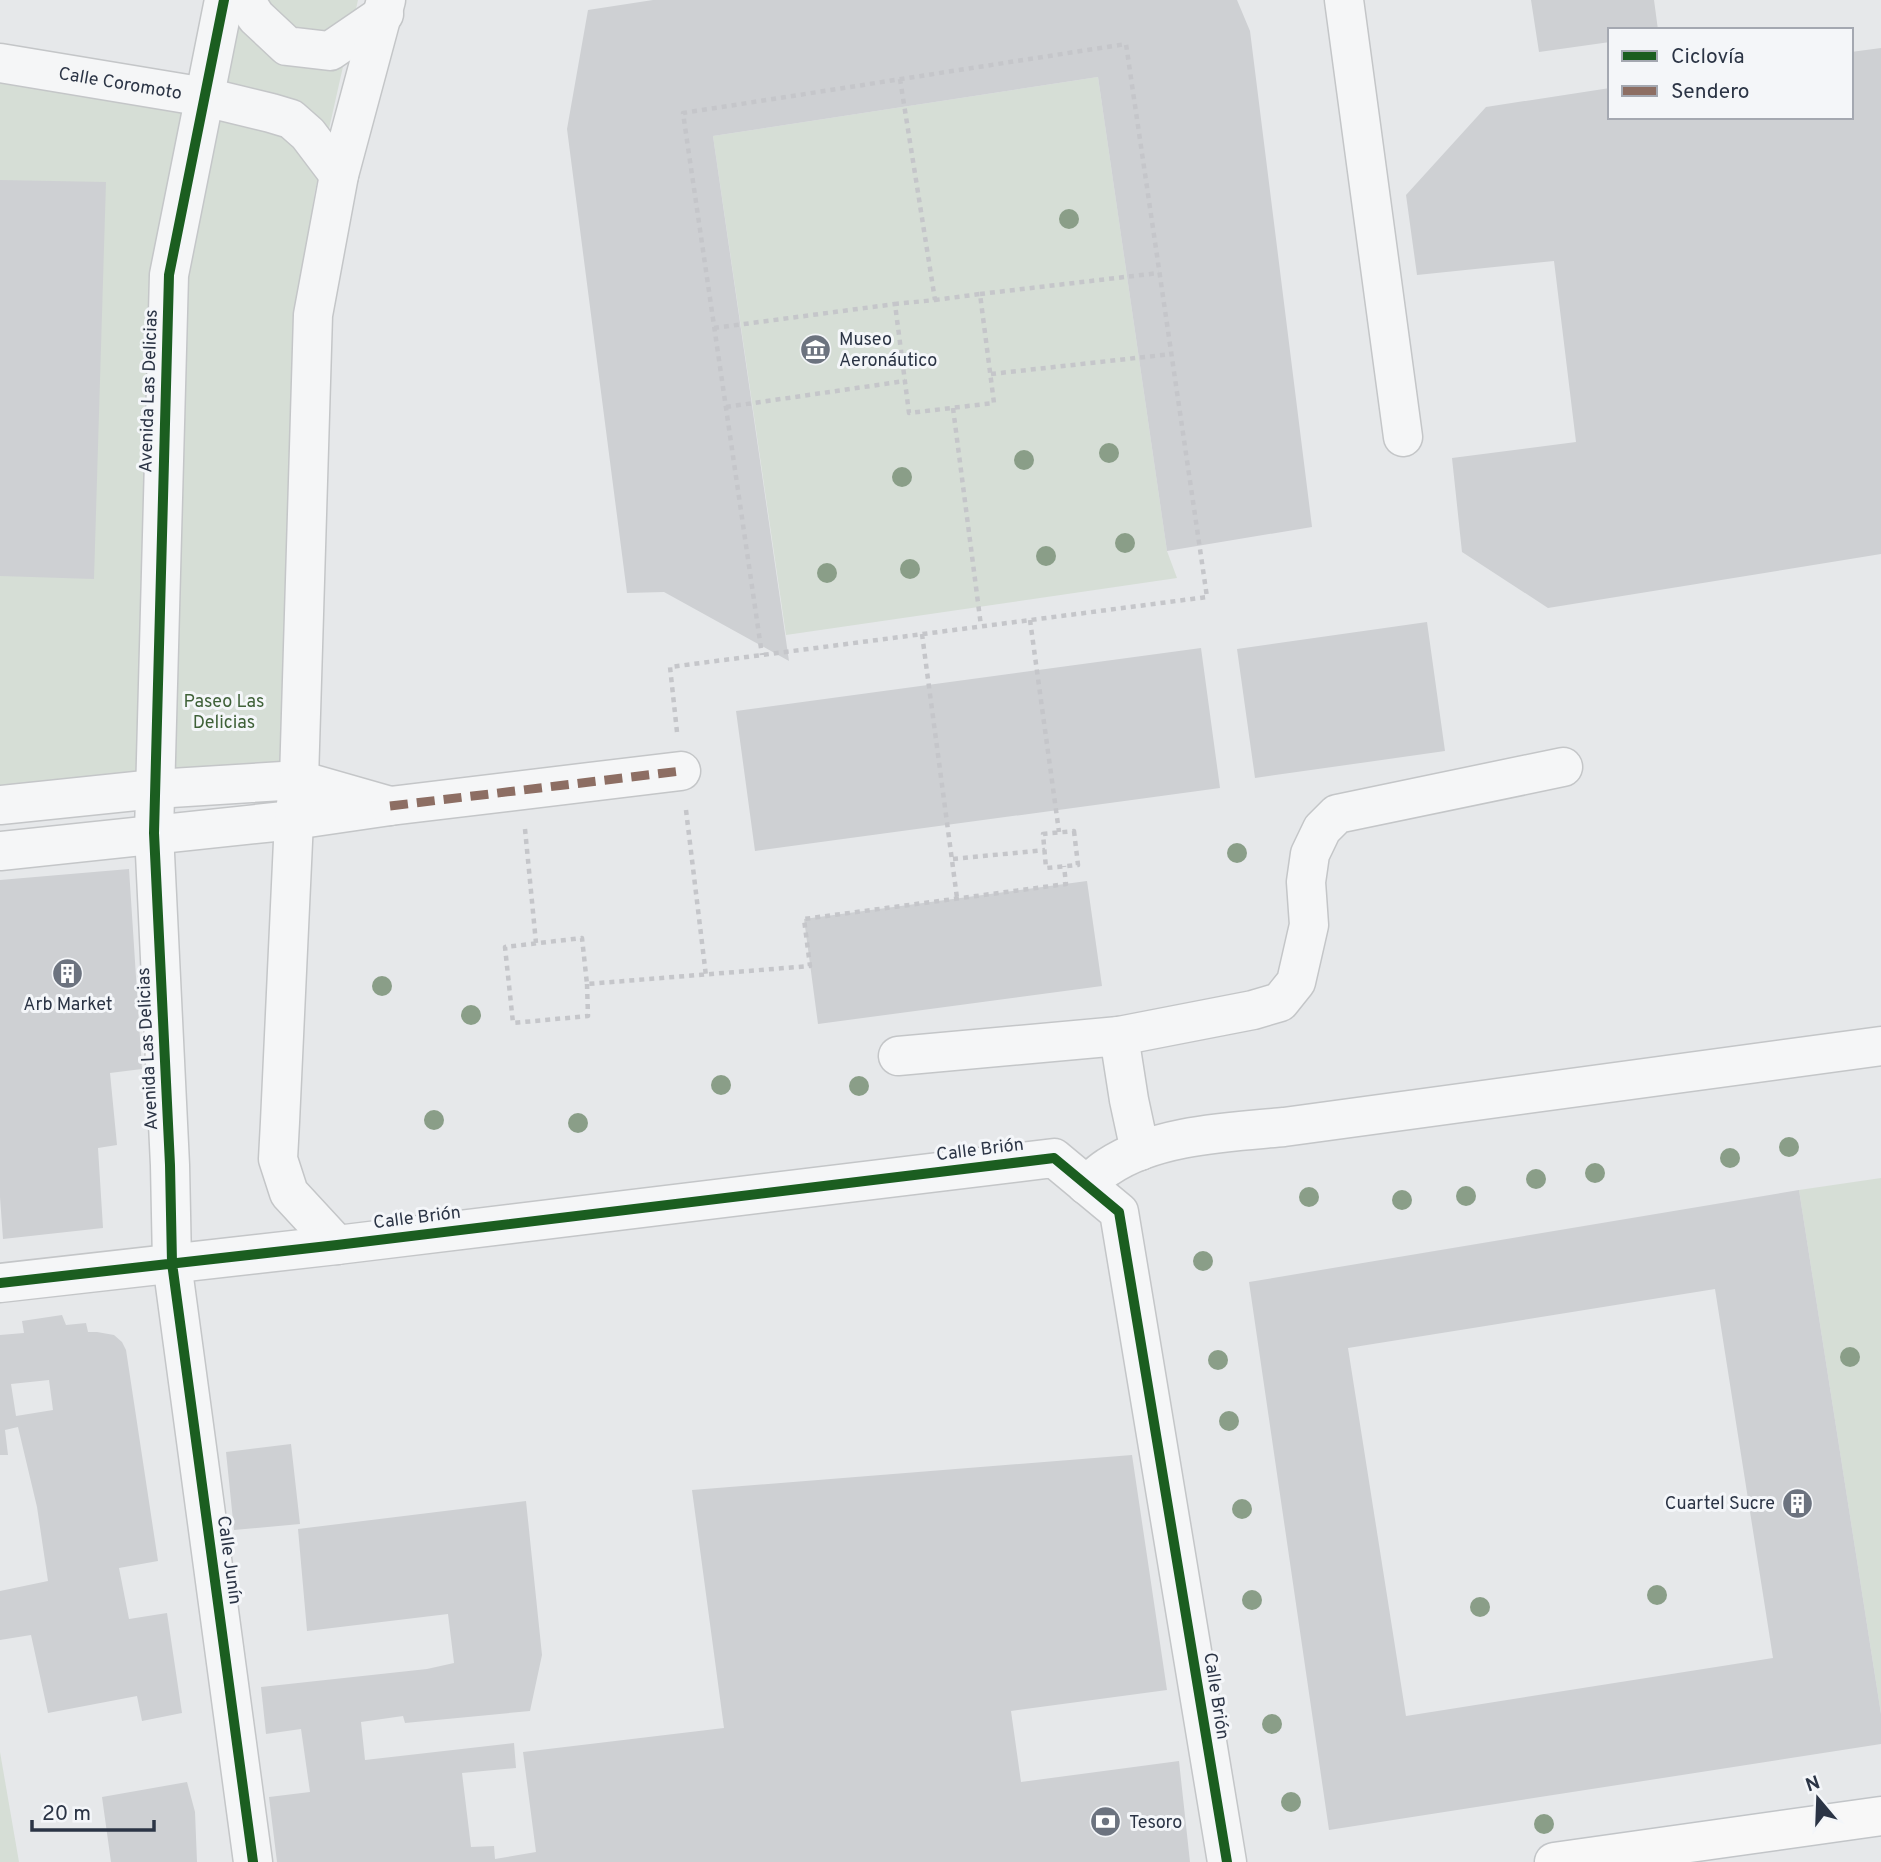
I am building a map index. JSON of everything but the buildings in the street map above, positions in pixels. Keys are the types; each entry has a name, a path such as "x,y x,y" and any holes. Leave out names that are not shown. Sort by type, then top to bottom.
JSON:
{"main road":[{"path":"1554,1862 1881,1815"}],"street":[{"name":"Avenida Las Delicias","path":"172,1264 170,1165 154,833 169,275 224,0"},
{"path":"245,0 256,17 287,46 330,51 385,7"},
{"path":"1344,0 1403,437"},
{"path":"337,1245 289,1193 278,1159 294,821 299,780 313,315 339,175 385,7"},
{"name":"Calle Coromoto","path":"0,63 205,96 291,119 308,134 339,175"},
{"path":"898,1056 1119,1036 1253,1010 1280,1002 1296,982 1309,925 1306,882 1310,854 1322,829 1337,814 1563,767"},
{"path":"0,851 154,833 294,821 390,806 681,772"},
{"path":"0,805 155,789 299,780 390,806"},
{"path":"1119,1036 1140,1151"},
{"path":"1086,1185 1109,1166 1140,1151 1217,1133 1284,1127 1881,1046"},
{"name":"Calle Brión","path":"0,1283 1054,1158 1119,1212 1227,1862"},
{"name":"Calle Junín","path":"172,1264 253,1862"}],"path":[{"path":"706,976 670,667 1207,597 1126,44 683,113 762,655"},
{"path":"901,79 935,300"},
{"path":"714,328 1159,273"},
{"path":"895,304 909,413 953,408 994,403 979,294"},
{"path":"991,374 1172,354"},
{"path":"726,407 905,382"},
{"path":"953,408 981,626"},
{"path":"1030,620 1059,832"},
{"path":"922,634 957,899"},
{"path":"522,790 536,943"},
{"path":"1074,831 1078,865 1046,868 1043,834 1059,832 1074,831"},
{"path":"953,859 1045,850"},
{"path":"587,984 810,966 804,919 1066,884 1064,866"},
{"path":"582,938 587,984 589,1016 513,1023 505,947 582,938"}],"green space":[{"name":"Paseo Las Delicias","path":"216,0 358,0 315,191 296,317 290,779 0,805 0,59 196,86"},
{"path":"1098,77 1167,551 1177,578 786,635 713,136"},
{"path":"1881,1178 1881,1714 1799,1190"},
{"path":"0,1752 19,1862 0,1862"}],"marked path":[{"path":"390,806 681,771"}],"cycle path":[{"path":"224,0 169,275 154,833 170,1165 172,1263 253,1862"},
{"path":"0,1283 1054,1158 1119,1212 1227,1862"}],"place":[{"name":"Museo Aeronáutico","path":"816,349"},
{"name":"Arb Market","path":"68,974"},
{"name":"Cuartel Sucre","path":"1798,1503"},
{"name":"Tesoro","path":"1106,1822"}]}
